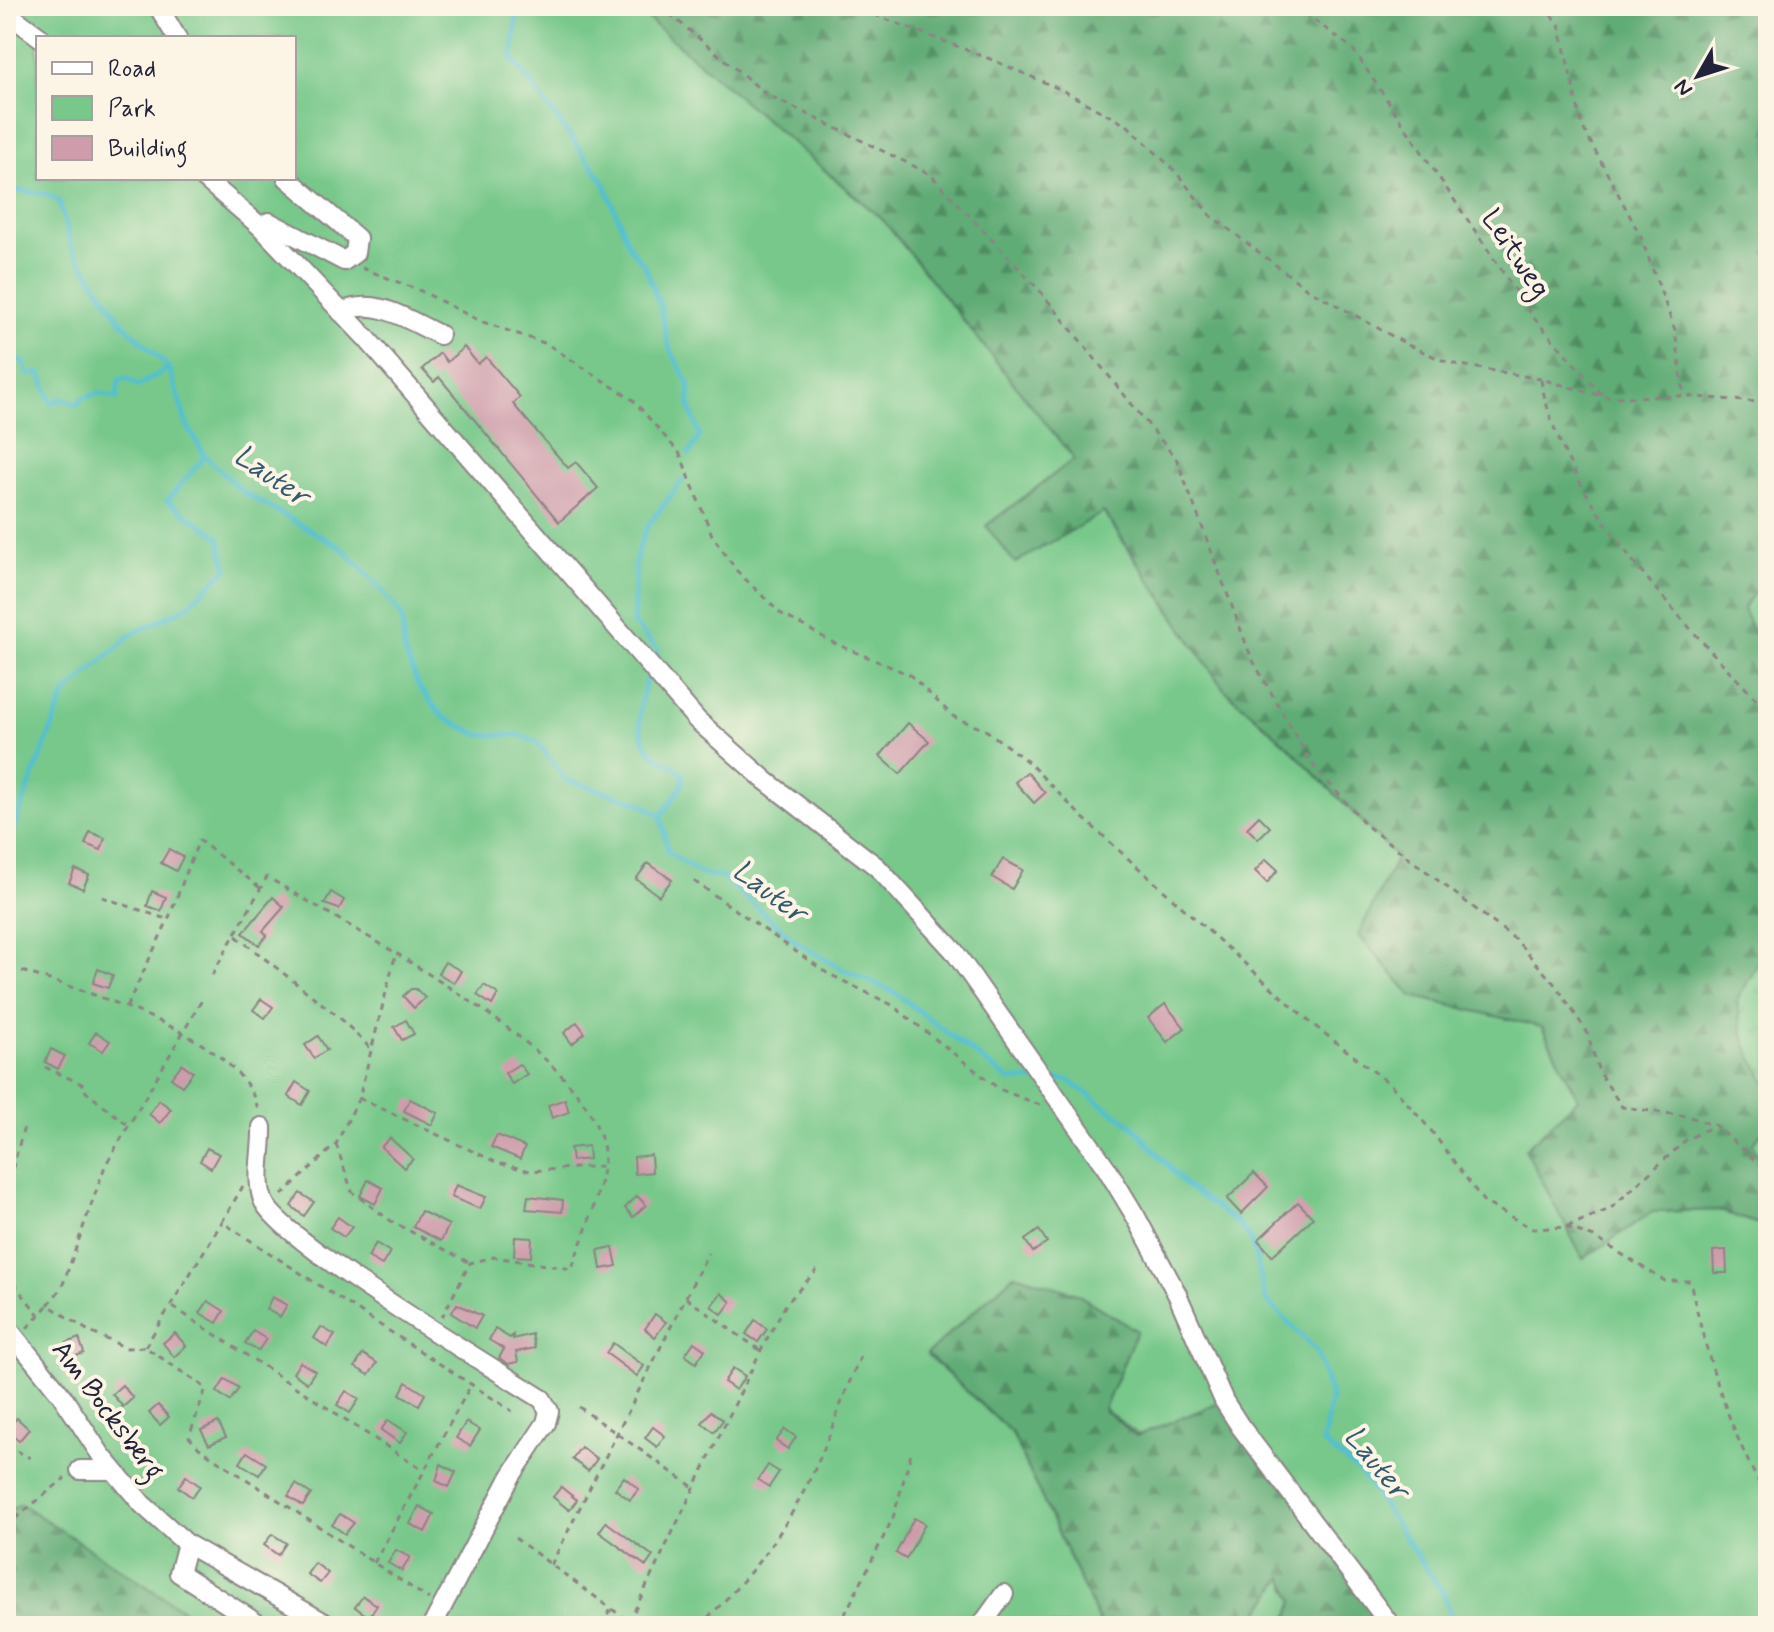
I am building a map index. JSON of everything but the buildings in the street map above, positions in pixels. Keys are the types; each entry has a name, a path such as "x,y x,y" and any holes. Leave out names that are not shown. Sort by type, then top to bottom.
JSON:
{"street":[{"path":"158,6 176,36"},
{"path":"6,12 38,36"},
{"path":"206,180 261,227 341,312 697,720 766,781 828,826 903,892 954,951 1067,1111 1136,1217 1177,1294 1224,1401 1391,1626"},
{"path":"261,227 269,222 344,261 355,253 357,238 289,180"},
{"path":"341,312 359,304 374,306 440,335"},
{"path":"262,1127 260,1185 268,1209 292,1233 438,1333 542,1399 549,1411 546,1423 511,1476 432,1626"},
{"name":"Am Bocksberg","path":"11,1333 142,1504 187,1544 330,1626"},
{"path":"80,1470 113,1470"},
{"path":"187,1544 179,1573 261,1626"},
{"path":"981,1626 1004,1594"}],"path":[{"path":"660,6 766,94 930,174 1040,291 1177,460 1251,657 1311,763 1367,826 1516,940 1557,987 1587,1032 1599,1072 1622,1107 1687,1116 1715,1125 1768,1172"},
{"path":"852,6 1062,90 1128,126 1175,171 1210,215 1306,288 1360,321 1449,363 1541,379 1605,397 1684,396 1768,403"},
{"name":"Leitweg","path":"1295,6 1352,48 1533,317 1605,397"},
{"path":"1543,6 1559,24 1582,126 1640,235 1675,330 1684,396"},
{"path":"344,261 421,291 480,321 547,344 633,400 680,454 712,535 736,570 780,613 834,643 910,675 954,717 987,731 1028,762 1082,817 1311,1023 1390,1084 1430,1129 1484,1202 1533,1229 1566,1227 1610,1209 1686,1140 1715,1125"},
{"path":"1541,379 1547,416 1607,527 1768,712"},
{"path":"127,1006 168,920 199,840 260,888"},
{"path":"212,975 267,877 396,953 500,1022 556,1068 583,1105 603,1145 604,1166 572,1269 494,1257 470,1263 366,1206 352,1192 336,1144"},
{"path":"694,881 827,973 892,1005 999,1089 1036,1105 1067,1111"},
{"path":"102,897 168,920"},
{"path":"236,936 339,1017 373,1051"},
{"path":"268,1209 336,1144 359,1098 396,953"},
{"path":"22,971 127,1006 209,1049 246,1081 256,1099 262,1127"},
{"path":"11,1333 39,1315 62,1287 105,1166 202,1000"},
{"path":"45,1067 84,1085 86,1092 128,1125"},
{"path":"359,1098 498,1163 530,1171 604,1166"},
{"path":"6,1192 24,1127"},
{"path":"145,1347 173,1307 244,1185 261,1175"},
{"path":"222,1222 512,1411"},
{"path":"1566,1227 1594,1237 1665,1281 1690,1281 1714,1379 1745,1459 1768,1499"},
{"path":"551,1565 708,1253"},
{"path":"438,1333 449,1298 470,1263"},
{"path":"629,1622 786,1304 817,1270"},
{"path":"6,1274 39,1315"},
{"path":"685,1297 761,1351"},
{"path":"48,1305 92,1333 127,1348 145,1347 206,1388 189,1437 199,1448 442,1608"},
{"path":"173,1307 424,1471"},
{"path":"699,1626 761,1564 781,1534 814,1473 861,1356"},
{"path":"374,1564 472,1383"},
{"path":"579,1407 696,1489"},
{"path":"6,1445 30,1458"},
{"path":"839,1626 893,1518 911,1454"},
{"path":"6,1526 55,1483 80,1470"},
{"path":"515,1538 635,1626"},
{"path":"602,1626 611,1609"}],"green space":[{"path":"29,6 633,6 883,220 1075,459 987,525 1015,563 1103,512 1223,688 1287,745 1397,857 1412,996 1542,1027 1578,1099 1583,1259 1652,1212 1717,1210 1768,1227 1768,1626 1391,1626 1104,1409 927,1355 1012,1433 1101,1626 207,1626 22,1505 6,1512 6,63"},
{"path":"633,6 1768,6 1768,573 1743,609 1768,662 1768,946 1737,1001 1745,1043 1768,1087 1768,1126 1753,1143 1768,1188 1768,1227 1717,1210 1652,1212 1583,1259 1525,1149 1578,1099 1542,1027 1412,996 1358,935 1397,857 1287,745 1223,688 1104,512 1015,563 986,526 1074,459 883,220"},
{"path":"1768,573 1768,662 1743,609"},
{"path":"1768,946 1768,1087 1745,1043 1737,1001"},
{"path":"1768,1126 1768,1188 1753,1143"},
{"path":"1015,1274 1077,1294 1137,1331 1104,1409 1136,1436 1224,1401 1391,1626 1285,1626 1294,1601 1283,1577 1250,1626 1101,1626 1012,1433 927,1354"},
{"path":"21,1504 207,1626 6,1626 6,1512"},
{"path":"1283,1577 1294,1601 1285,1626 1250,1626"}],"waterway":[{"path":"512,6 517,22 512,58 604,182 630,248 645,266 660,306 669,347 689,384 690,408 700,436 689,454"},
{"name":"Lauter","path":"6,189 45,194 59,201 72,248 122,322 169,368 187,425 205,456 243,492 343,549 375,582 402,616 404,650 419,687 443,717 479,735 519,735 538,743 566,780 640,803 661,816 668,852 701,874 722,877 797,942 842,969 894,992 1009,1080 1040,1080"},
{"path":"6,354 24,362 27,375 41,373 51,404 60,398 78,405 81,399 99,393 117,398 119,380 126,378 138,386 169,368"},
{"path":"6,847 65,694 132,634 185,608 227,569 219,537 167,501 205,456"},
{"path":"659,651 633,623 636,556 647,527 682,481"},
{"path":"646,680 640,708 643,737 656,756 683,775 682,786 661,816"},
{"name":"Lauter","path":"1050,1080 1068,1080 1133,1126 1186,1186 1239,1224 1252,1242 1266,1300 1316,1350 1331,1396 1323,1443 1360,1472 1443,1593 1454,1626"}]}
